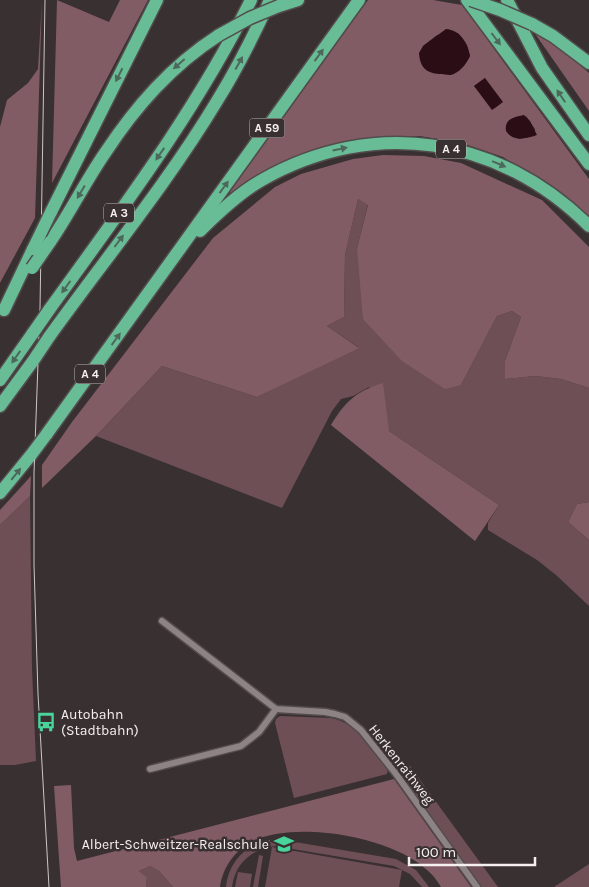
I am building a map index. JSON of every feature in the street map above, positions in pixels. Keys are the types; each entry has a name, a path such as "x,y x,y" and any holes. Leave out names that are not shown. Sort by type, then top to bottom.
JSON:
{"highway":[{"path":"2,314 157,0"},
{"name":"A 3","path":"0,380 166,144 209,77 251,0"},
{"path":"2,314 50,242 104,154 140,104 169,73 196,50 274,3 298,0"},
{"name":"A 59","path":"175,255 359,0"},
{"path":"467,0 589,164"},
{"path":"471,0 532,24 560,41 589,63"},
{"path":"507,0 542,68 589,136"},
{"name":"A 3","path":"0,406 166,178 217,102 274,3"},
{"name":"A 4","path":"0,494 46,435 175,255 219,212 239,196 261,181 293,164 316,156 358,146 384,143 436,146 461,151 486,158 510,168 533,181 561,201 589,226"}],"street":[{"path":"150,769 241,746 259,732 276,709 162,621"},
{"name":"Herkenrathweg","path":"276,709 335,714 345,717 361,730 396,774 477,887"}],"shaded area":[{"path":"42,0 35,218 0,283 0,127 7,100 28,83 38,69"},
{"path":"57,0 109,22 120,0 148,0 52,183"},
{"path":"368,0 433,0 462,5 589,179 589,219 537,178 503,157 462,143 420,136 386,137 342,142 310,152 231,196 230,192","holes":["458,33 467,45 470,56 464,66 451,75 442,74 423,46 437,35","485,78 500,104 495,108 474,86","526,116 535,129 535,136 518,139"]},
{"path":"531,28 566,53 589,73 589,111"},
{"path":"446,29 455,32 462,38 470,56 465,65 453,74 429,72 423,67 419,53 423,46"},
{"path":"485,78 503,102 492,110 474,86"},
{"path":"524,115 530,121 537,135 520,139 509,135 506,131 508,121"},
{"path":"383,155 424,156 461,163 542,200 589,247 589,388 561,379 535,376 505,379 505,361 521,317 512,311 497,316 461,385 445,389 402,361 363,319 357,248 368,205 358,199 345,255 344,317 327,326 359,348 257,397 162,366 96,436 42,488 42,465 72,422 213,238 275,187 301,174 353,159"},
{"path":"358,199 368,204 357,248 461,385 497,316 512,311 521,317 505,361 505,379 535,376 561,379 589,388 589,502 577,504 568,522 589,540 589,606 537,560 488,530 488,523 499,505 389,431 369,387 353,396 341,399 332,411 282,508 96,436 162,366 257,397 358,347 327,326 344,317 345,255"},
{"path":"383,383 389,431 499,505 475,541 331,425 352,398 365,390"},
{"path":"31,476 30,496 0,525 0,510"},
{"path":"30,496 32,669 36,761 15,765 0,765 0,525"},
{"path":"589,502 589,540 568,522 577,504"},
{"path":"280,716 339,720 356,730 363,737 388,769 387,774 294,798 275,723 276,719"},
{"path":"405,765 410,766 498,887 481,887 401,777 402,768"},
{"name":"Albert-Schweitzer-Realschule","path":"394,779 471,887 441,887 428,870 408,856 384,845 328,833 300,832 275,834 255,840 242,848 227,865 220,887 173,887 159,871 150,866 139,871 147,877 146,887 61,887 54,786 71,785 74,848 77,861"},
{"path":"277,839 396,859 416,870 429,887 422,887 410,874 394,866 275,846 259,850 246,859 237,871 232,887 226,887 231,868 242,853 258,843"},
{"path":"272,847 402,870 399,887 265,887"},
{"path":"259,855 263,856 258,887 253,887"},
{"path":"589,864 589,887 554,887"},
{"path":"150,866 159,871 173,887 146,887 147,877 139,871"},
{"path":"238,872 252,874 250,887 235,887"}],"tram line":[{"path":"45,0 40,308 34,473 34,565 38,694 49,887"}],"place":[{"name":"Autobahn (Stadtbahn)","path":"46,722"},
{"name":"Albert-Schweitzer-Realschule","path":"284,844"}]}
